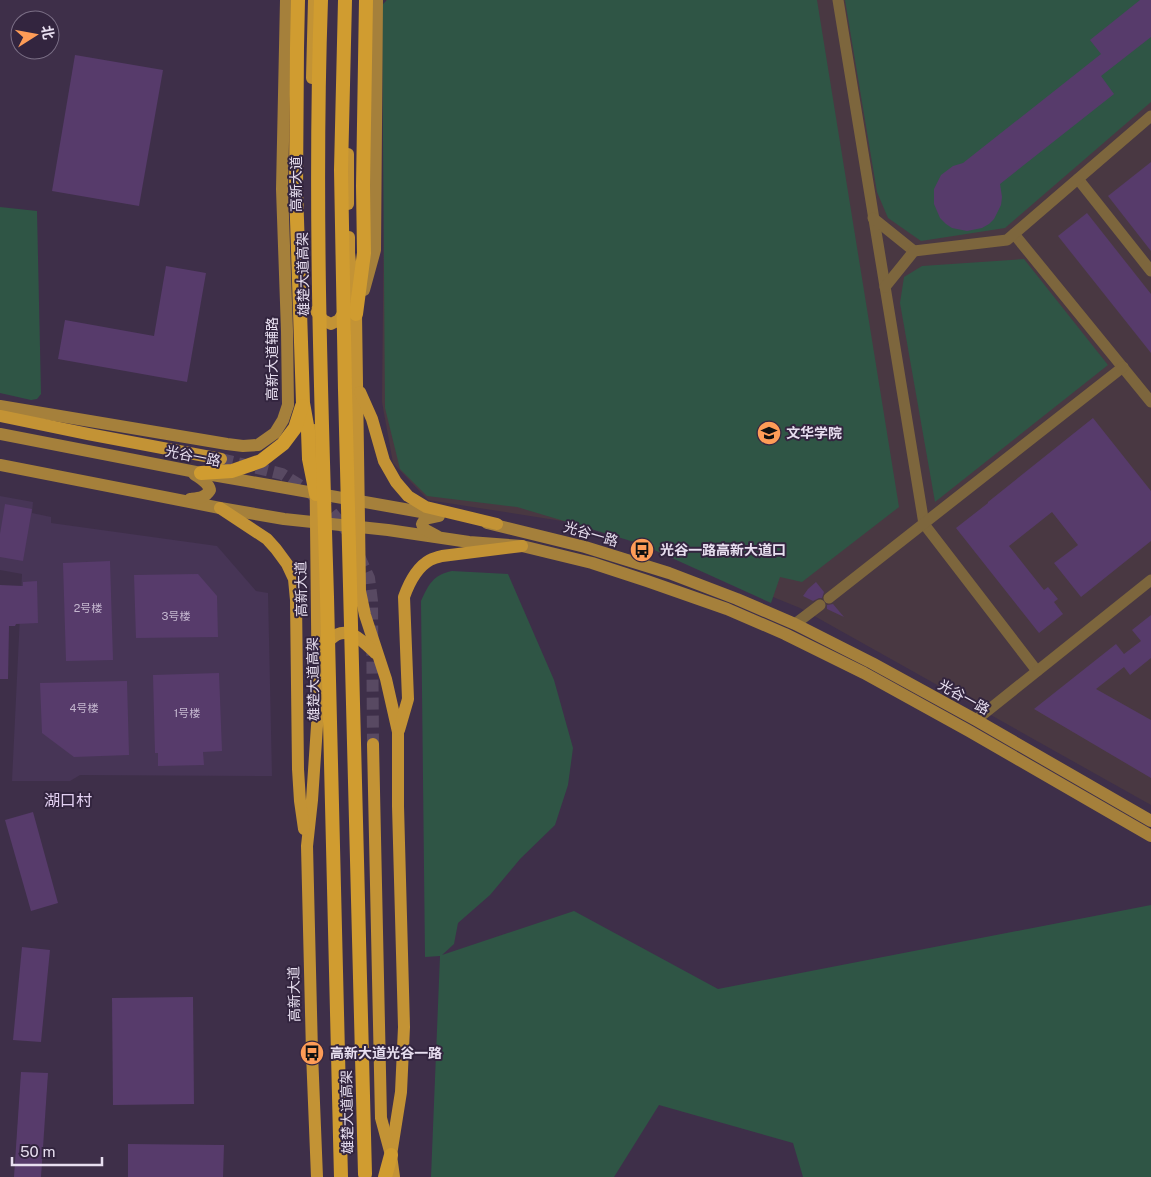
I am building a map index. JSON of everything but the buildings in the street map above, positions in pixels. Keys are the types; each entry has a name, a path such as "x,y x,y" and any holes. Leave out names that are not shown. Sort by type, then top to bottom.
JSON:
{"highway":[{"path":"298,0 296,189 303,403 308,431 309,459 316,494"},
{"name":"雄楚大道高架","path":"321,0 318,168 321,371 341,1177"},
{"name":"雄楚大道高架","path":"345,0 342,170 343,285 365,1176"},
{"path":"356,314 364,254 363,186 374,0"},
{"path":"194,472 232,471 261,461 283,444 295,428 303,403"},
{"path":"385,1177 391,1155"}],"main road":[{"name":"高新大道辅路","path":"0,406 244,446 258,445 275,433 283,420 288,405 282,189 286,0"},
{"name":"高新大道","path":"314,0 312,167 318,711 307,846 316,1177"},
{"path":"314,306 323,320 331,324 339,320 349,305 348,169 351,0"},
{"path":"356,314 376,250 374,0"},
{"path":"349,253 356,314 361,597 392,702 398,732 398,806 404,1027 401,1092 391,1155"},
{"path":"358,386 372,419 384,461 396,482 408,496 426,506 497,524"},
{"path":"0,416 221,459"},
{"name":"光谷一路","path":"0,434 194,472 497,524 586,547 669,573 795,624 872,663 976,720 1151,821"},
{"name":"光谷一路","path":"0,465 284,519 469,542 522,546 592,563 647,580 727,609 785,634 864,673 1151,836"},
{"path":"183,500 202,498 210,490 205,481 194,472"},
{"path":"220,508 267,539 287,564 294,579 296,600 298,769 300,801 307,846"},
{"path":"440,538 424,529 422,524 425,519 441,515"},
{"path":"398,732 408,699 404,596 418,570 430,560 442,556 522,546"},
{"path":"318,664 324,649 331,639 338,634 346,633 363,640 379,657"},
{"path":"373,744 381,1118 391,1155 394,1177"}],"street":[{"path":"838,0 924,524 1038,671"},
{"path":"885,287 914,251 1007,240 1150,118"},
{"path":"1078,179 1151,271"},
{"path":"873,218 914,251"},
{"path":"1014,234 1151,402"},
{"path":"795,624 1122,367"},
{"path":"976,720 1151,580"}],"shaded area":[{"name":"文华学院","path":"386,0 1151,0 1151,805 800,608 600,527 428,500 393,463 382,402"},
{"path":"0,496 33,502 32,513 51,517 51,523 217,546 256,591 268,593 272,776 80,775 70,781 12,781 22,574 0,570"}],"green space":[{"path":"387,0 817,0 899,507 802,582 780,577 771,603 641,544 517,507 427,496 400,469 385,408 382,5"},
{"path":"845,0 1151,0 1151,102 1005,228 921,241 888,218 877,192"},
{"path":"0,207 37,211 41,394 37,399 31,400 0,393"},
{"path":"1024,259 1108,365 935,502 900,303 904,277 922,266"},
{"path":"452,571 508,574 554,680 573,748 568,785 555,825 520,859 490,895 458,923 454,944 442,955 574,911 718,989 1151,905 1151,1177 803,1177 793,1143 659,1105 614,1177 431,1177 440,956 425,957 421,601 432,581 440,575"}],"tunnel":[{"path":"221,459 282,474 307,490 328,508 347,531"},
{"path":"359,556 369,578 372,601 373,744"}],"place":[{"name":"文华学院","path":"769,433"},
{"name":"光谷一路高新大道口","path":"642,550"},
{"name":"高新大道光谷一路","path":"312,1053"}],"district":[{"name":"湖口村","path":"68,800"}]}
